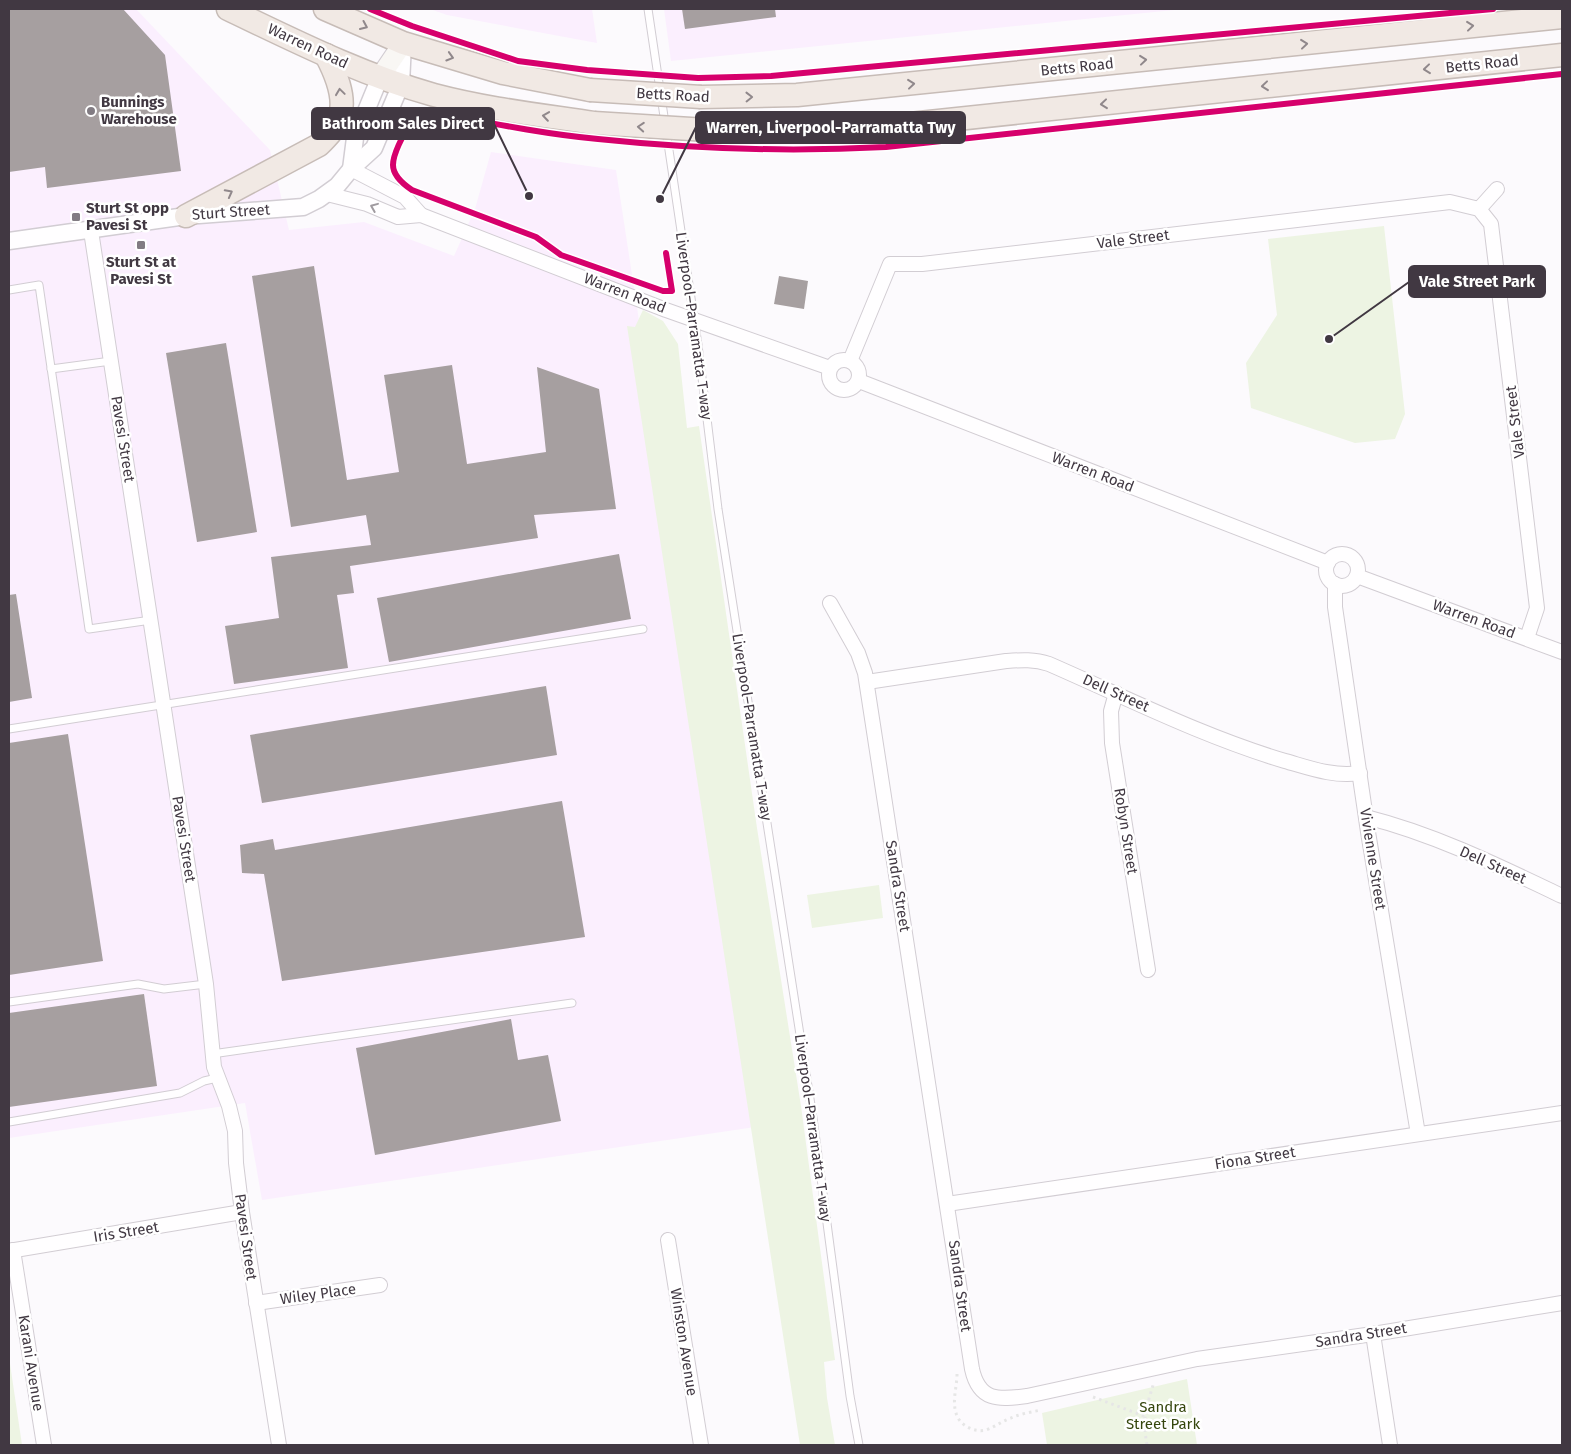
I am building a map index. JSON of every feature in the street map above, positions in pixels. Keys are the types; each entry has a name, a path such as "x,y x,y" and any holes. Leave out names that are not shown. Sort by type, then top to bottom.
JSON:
{"highway":[{"name":"Warren Road","path":"228,9 326,55 391,81 434,95 498,109 594,122"},
{"path":"325,9 403,43"},
{"name":"Betts Road","path":"403,43 503,73 590,90 700,96 797,95 1562,17"},
{"path":"186,216 319,145 330,133 340,116 341,94 336,76 326,55"},
{"name":"Betts Road","path":"594,122 708,130 799,131 890,126 1562,55"}],"main road":[{"name":"Sturt Street","path":"391,81 403,43"}],"street":[{"name":"Sturt Street","path":"9,241 186,216 303,207 327,194 337,186 351,169 374,148 391,81"},
{"name":"Warren Road","path":"351,169 405,197 420,215"},
{"path":"1480,208 1496,189"},
{"name":"Warren Road","path":"327,194 367,204 398,217 420,215 694,319 830,368"},
{"name":"Vale Street","path":"850,361 890,264 922,264 1450,202 1480,208 1491,224 1536,608 1528,638"},
{"name":"Pavesi Street","path":"91,230 206,984 212,1054 217,1078 229,1106 235,1131 236,1163 242,1212 279,1445"},
{"path":"842,360 850,361 857,366 859,381 853,388 838,390 830,379 830,368 842,360"},
{"name":"Warren Road","path":"859,381 1328,563"},
{"path":"1336,555 1347,555 1356,562 1358,567 1357,576 1345,586 1335,584 1327,576 1326,568 1328,563 1336,555"},
{"name":"Warren Road","path":"1357,576 1562,652"},
{"name":"Vivienne Street","path":"1335,584 1335,607 1366,817 1418,1134"},
{"name":"Sandra Street","path":"830,603 858,653 867,682 972,1369 980,1390 988,1396 1010,1398 1027,1396 1197,1359 1373,1334 1562,1303"},
{"name":"Dell Street","path":"867,682 1025,659 1037,660 1215,738 1246,749 1333,774 1360,773"},
{"name":"Robyn Street","path":"1116,693 1111,711 1112,742 1148,970"},
{"name":"Dell Street","path":"1366,817 1422,834 1489,862 1562,896"},
{"name":"Fiona Street","path":"947,1204 1562,1113"},
{"name":"Iris Street","path":"11,1251 242,1212"},
{"name":"Winston Avenue","path":"668,1240 701,1445"},
{"name":"Karani Avenue","path":"11,1251 44,1445"},
{"name":"Wiley Place","path":"256,1303 380,1285"},
{"path":"1373,1334 1390,1445"}],"lane":[{"name":"Liverpool–Parramatta T-way","path":"648,9 694,319 718,509 812,1118 850,1396 859,1445"},
{"path":"9,290 39,285 89,629 151,620"},
{"path":"51,369 111,362"},
{"path":"9,729 643,629"},
{"path":"9,1002 138,984 164,989 206,984"},
{"path":"212,1054 572,1003"},
{"path":"9,1122 180,1092 204,1081 217,1078"}],"path":[{"path":"1147,1445 1144,1416 1160,1367"},
{"path":"1092,1397 1144,1416"},
{"path":"1041,1410 1049,1408"}],"shaded area":[{"path":"9,9 136,9 270,150 289,230 364,222 454,256 475,209 491,152 616,170 762,1126 262,1200 245,1103 9,1138"},
{"path":"430,9 592,9 597,43 447,15"},
{"path":"664,9 1184,9 671,61"}],"green space":[{"path":"1384,226 1405,414 1395,439 1355,443 1251,408 1246,363 1277,315 1268,239"},
{"path":"643,310 663,321 678,344 687,428 699,426 757,828 801,1106 835,1360 824,1362 827,1398 835,1445 800,1445 627,326 635,327"},
{"path":"879,885 883,918 812,928 807,895"},
{"path":"9,1357 22,1445 9,1445"},
{"name":"Sandra Street Park","path":"1187,1379 1197,1445 1047,1445 1042,1413"}],"building":[{"name":"Bunnings Warehouse","path":"9,9 123,9 165,55 181,171 47,188 45,167 9,172"},
{"path":"682,9 775,9 776,17 685,29"},
{"path":"314,266 347,480 399,472 384,375 452,365 467,464 546,452 537,367 599,389 616,509 534,515 538,538 350,566 354,593 337,595 348,668 234,684 225,626 279,618 271,557 371,545 366,515 291,527 252,276"},
{"path":"779,276 808,281 804,309 774,304"},
{"path":"226,343 257,532 197,542 166,353"},
{"path":"619,554 631,619 389,662 377,598"},
{"path":"16,594 32,698 9,702 9,595"},
{"path":"546,686 557,755 262,803 250,735"},
{"path":"68,734 103,961 9,975 9,743"},
{"path":"562,801 585,937 282,981 264,874 242,873 240,845 273,839 275,850"},
{"path":"144,994 157,1086 9,1107 9,1013"},
{"path":"511,1019 518,1060 548,1055 561,1121 375,1155 356,1048"}],"cycle path":[{"path":"370,9 412,26 518,61 587,70 698,78 771,76 1493,9"},
{"path":"666,253 672,291 663,291 561,255 536,237 412,190 402,182 393,169 394,159 402,138 416,114 437,113 537,131 634,142 742,149 850,149 886,147 1562,74"}],"place":[{"name":"Bunnings Warehouse","path":"91,111"},
{"name":"Bathroom Sales Direct","path":"529,196"},
{"name":"Warren, Liverpool-Parramatta Twy","path":"660,199"},
{"name":"Sturt St opp Pavesi St","path":"76,217"},
{"name":"Sturt St at Pavesi St","path":"141,245"},
{"name":"Vale Street Park","path":"1329,339"}]}
